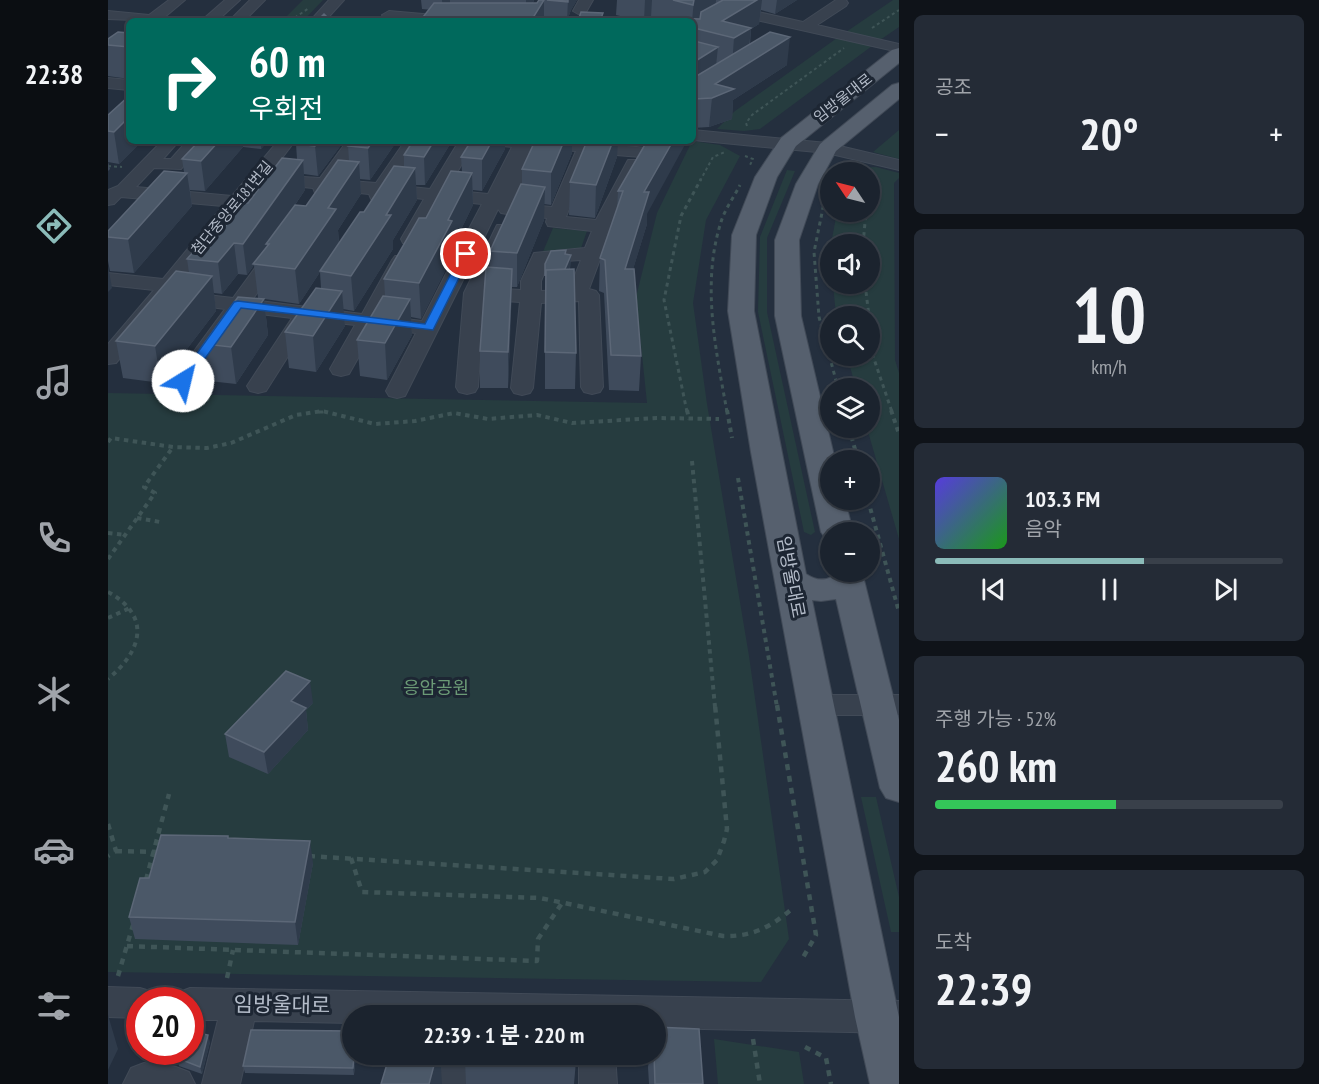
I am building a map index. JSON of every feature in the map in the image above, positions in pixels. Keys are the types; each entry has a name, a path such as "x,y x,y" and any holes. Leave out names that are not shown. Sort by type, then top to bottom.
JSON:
{"main road":[{"name":"임방울대로","path":"893,1084 888,1017 816,705 766,452 741,311 744,235 766,177 788,142 899,54"},
{"name":"임방울대로","path":"835,522 788,316 787,240 807,184 827,148 899,90"},
{"path":"832,106 831,113 839,117 857,118 867,115"},
{"path":"791,579 800,585 819,591 838,588 842,582"},
{"path":"849,582 888,705 899,788"}],"street":[{"path":"108,5 116,0"},
{"path":"155,18 178,0"},
{"path":"212,18 233,0"},
{"path":"239,18 258,0"},
{"path":"320,18 337,0"},
{"path":"386,18 401,0"},
{"path":"713,23 759,0"},
{"path":"671,11 690,1 899,48"},
{"path":"779,38 841,3"},
{"path":"434,18 460,14"},
{"path":"108,15 134,18"},
{"path":"108,83 126,86"},
{"path":"108,98 126,100"},
{"path":"696,135 788,142 827,148 899,165"},
{"path":"115,196 168,144"},
{"path":"151,163 175,165 193,144"},
{"name":"첨단중앙로181번길","path":"110,353 284,144"},
{"path":"312,201 354,144"},
{"path":"370,207 411,144"},
{"path":"340,369 465,144"},
{"path":"397,391 522,144"},
{"path":"537,144 507,209 558,213"},
{"path":"549,144 585,147 644,146 610,208 577,295"},
{"path":"585,147 555,222 603,226"},
{"path":"257,177 494,200"},
{"path":"115,196 236,202"},
{"path":"467,387 474,293 513,209"},
{"path":"183,381 288,236"},
{"path":"522,388 531,281 541,257 593,253"},
{"path":"108,279 238,305 429,327"},
{"path":"258,386 318,293"},
{"path":"474,293 531,297 589,295 592,387"},
{"path":"816,705 888,705"},
{"path":"221,1084 233,991"},
{"name":"임방울대로","path":"204,1000 233,991 465,1005"},
{"name":"임방울대로","path":"666,1014 888,1017"},
{"path":"597,1065 598,1084"},
{"path":"142,1084 144,1080 176,1084"}],"path":[{"path":"294,18 313,5"},
{"path":"869,31 899,10"},
{"path":"746,123 752,115 847,47"},
{"path":"689,419 664,300 681,216 713,157"},
{"path":"108,166 122,167"},
{"path":"820,222 814,252 819,317 835,378"},
{"path":"876,366 899,434"},
{"path":"108,442 110,437 173,447 221,446 296,415 322,411 375,424 415,421 453,413 488,419 537,415 572,423 657,417 718,419"},
{"path":"108,559 155,493 144,487 173,447"},
{"path":"305,856 674,879 695,878 712,868 724,849 727,829 692,461"},
{"path":"738,478 816,935 801,961"},
{"path":"871,510 899,612"},
{"path":"137,518 160,522"},
{"path":"108,533 125,535"},
{"path":"108,592 130,608 138,621 138,640 129,659 108,679"},
{"path":"108,618 130,608"},
{"path":"145,883 169,794"},
{"path":"108,824 116,851"},
{"path":"108,856 116,851 166,852"},
{"path":"351,858 362,892 540,898 723,936 742,937 759,933 775,924 793,908"},
{"path":"127,946 537,961 538,939 562,903"},
{"path":"113,989 136,915"},
{"path":"233,950 233,991"},
{"path":"753,1039 760,1084"},
{"path":"805,1047 826,1058 831,1084"}],"green space":[{"path":"303,0 323,0 306,18 285,18"},
{"path":"893,0 899,0 899,27 880,40 846,32"},
{"path":"837,38 872,46 760,129 744,131 717,129 735,111"},
{"path":"899,130 899,159 873,152"},
{"name":"응암공원","path":"696,142 720,145 740,156 706,220 693,303 707,404 749,656 789,939 761,982 108,972 108,393 647,403 636,297 657,213 691,144 696,144"},
{"path":"880,168 899,173 899,178 894,183 895,360 899,373 899,539 880,473 880,450 873,450 870,438 880,438 880,378 853,378 850,366 880,366 880,306 835,306 834,294 880,294 880,234 833,234 835,222 880,222"},
{"path":"787,170 795,171 767,238 767,312 815,532 811,535 804,532 758,312 760,237"},
{"path":"553,228 587,231 580,251 542,254"},
{"path":"861,797 876,797 899,897 899,932 891,932"},
{"path":"714,1039 799,1052 804,1084 718,1084"}],"building":[{"path":"539,0 544,0 533,18 422,18 434,3 537,3"},
{"path":"673,0 694,0 693,5"},
{"path":"723,0 757,0 722,21 751,28 734,38 696,28 696,19 700,19 701,12"},
{"path":"581,12 603,13 601,18 579,18"},
{"path":"118,32 126,33 126,47 108,45 108,39"},
{"path":"770,32 790,37 715,84 734,89 712,98 696,99 696,76"},
{"path":"696,42 718,47 696,61"},
{"path":"126,99 126,120 114,132 108,131 108,115"},
{"path":"196,144 216,144 201,161 182,159"},
{"path":"350,144 371,144 368,148 348,146"},
{"path":"411,144 432,144 424,157 404,155"},
{"path":"469,144 490,144 482,159 461,157"},
{"path":"534,144 563,144 551,172 522,169"},
{"path":"586,144 612,144 596,185 570,182"},
{"path":"645,144 671,144 644,192 649,192 625,269 634,269 641,356 611,355 605,260 600,258 623,191 618,191"},
{"path":"282,158 303,160 243,244 234,243 218,262 187,259 201,243 211,244 244,203 248,203"},
{"path":"338,160 359,162 328,208 336,209 295,269 253,264 295,205 306,206"},
{"path":"394,166 415,168 386,215 391,215 351,276 320,271 360,212 364,212"},
{"path":"164,171 187,173 128,239 108,237 108,231"},
{"path":"451,171 472,173 448,220 452,221 419,283 384,279 419,218 426,218"},
{"path":"521,184 545,187 517,253 490,251"},
{"path":"566,250 565,254 571,255 565,269 546,270 545,276 545,264 551,251"},
{"path":"486,267 512,269 508,352 480,351"},
{"path":"574,269 576,353 545,352 546,270"},
{"path":"176,271 212,276 155,346 116,341"},
{"path":"316,288 342,291 313,336 285,332"},
{"path":"383,296 410,299 385,343 357,340"},
{"path":"238,297 264,299 231,347 204,344"},
{"path":"286,671 310,681 291,701 306,708 264,752 225,734"},
{"path":"161,835 310,841 295,922 129,917 140,878 149,878"},
{"path":"666,1027 699,1029 703,1084 655,1084 654,1065 666,1065"},
{"path":"251,1030 342,1031 342,1065 353,1065 353,1068 243,1066"},
{"path":"204,1034 208,1035 204,1051"},
{"path":"387,1065 434,1065 429,1084 381,1084"}],"route":[{"path":"183,381 238,305 429,327 466,254"}]}
